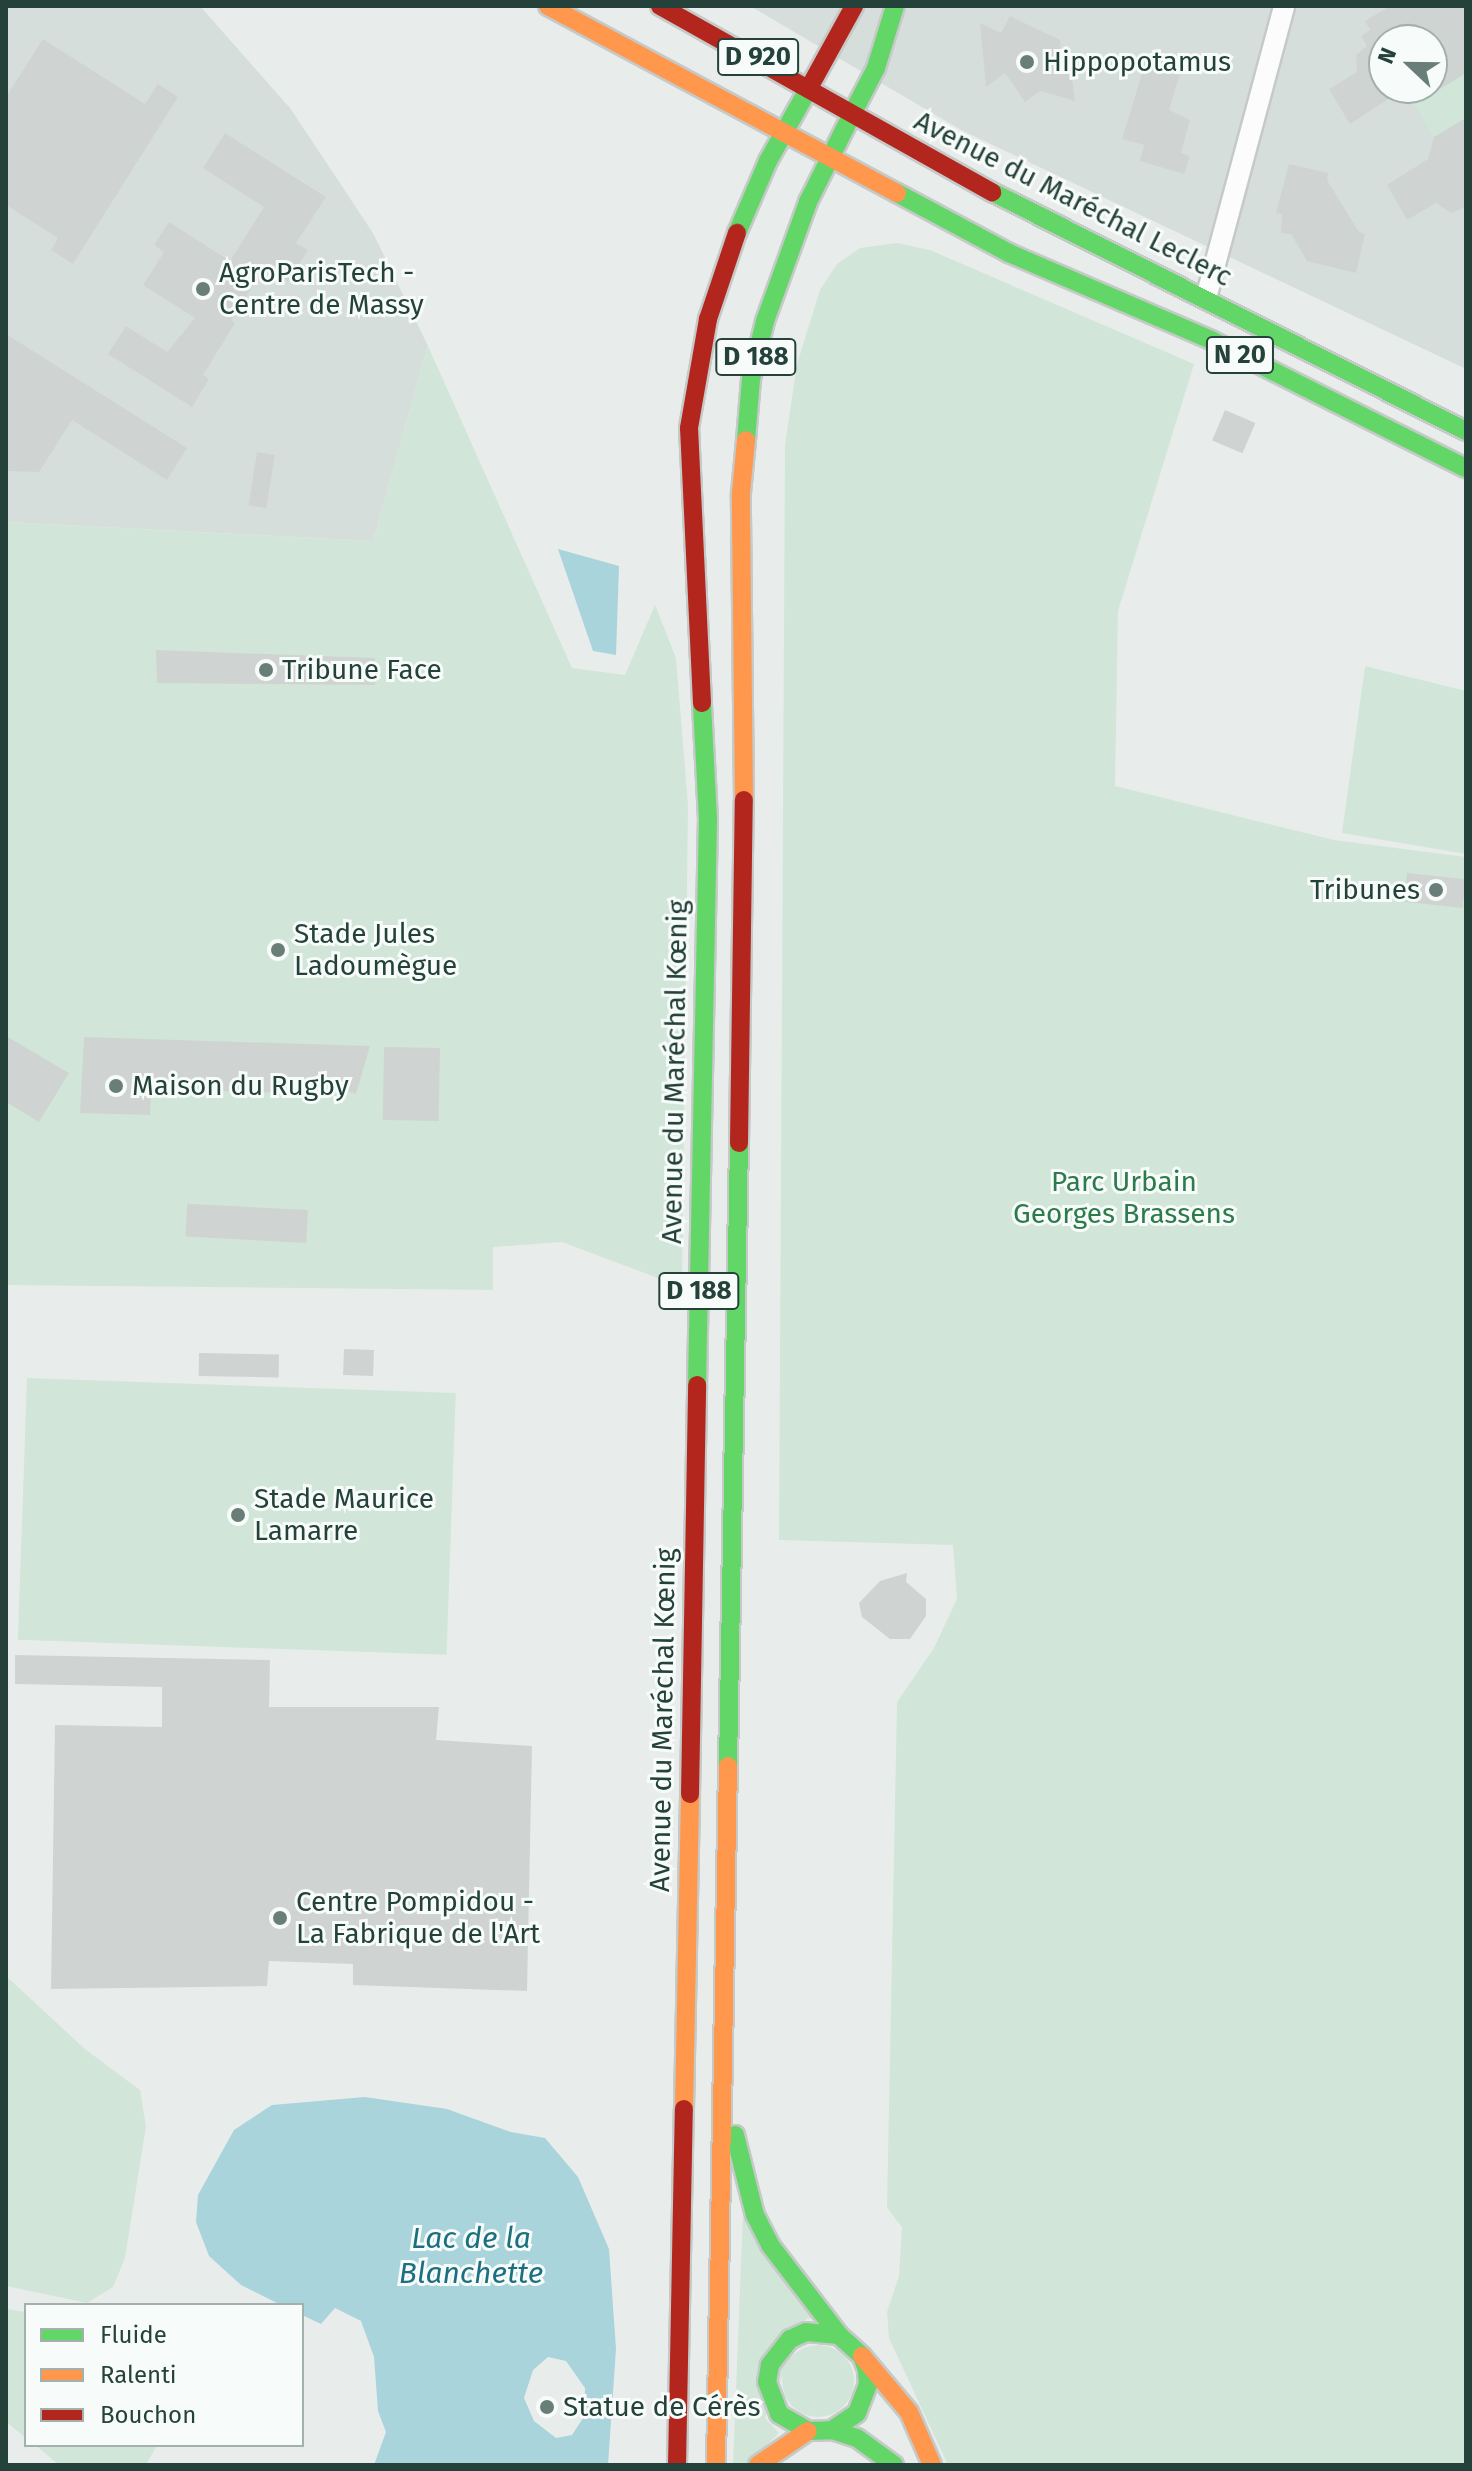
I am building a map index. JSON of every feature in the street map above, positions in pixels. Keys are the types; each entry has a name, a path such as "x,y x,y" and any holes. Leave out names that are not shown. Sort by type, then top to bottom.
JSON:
{"main road":[{"name":"D 920","path":"548,6 783,133"},
{"name":"Avenue du Maréchal Leclerc","path":"660,6 809,88 917,154 1466,431"},
{"name":"Avenue du Maréchal Kœnig","path":"677,2465 708,819 689,428 708,319 732,244 783,133 854,6"},
{"path":"852,114 876,68 895,6"},
{"name":"D 188","path":"716,2465 725,2095 745,764 741,493 751,379 765,321 829,159 852,114"},
{"name":"N 20","path":"783,133 1009,253 1211,340 1466,468"},
{"path":"725,2095 755,2215 770,2245 839,2335 862,2356 909,2412 932,2465"},
{"path":"808,2431 779,2414 767,2382 770,2365 790,2339 806,2332 839,2335"},
{"path":"758,2465 808,2431 832,2430 846,2423 865,2400 868,2385 862,2356"},
{"path":"832,2430 867,2444 894,2465"}],"street":[{"path":"1206,298 1284,6"}],"shaded area":[{"name":"AgroParisTech - Centre de Massy","path":"6,6 200,6 290,108 373,233 428,346 373,541 6,522"},
{"path":"750,6 1466,6 1466,369 961,130"}],"green space":[{"path":"1466,73 1466,118 1434,137 1414,104 1448,104 1448,84"},
{"name":"Parc Urbain Georges Brassens","path":"897,243 930,250 1194,364 1118,611 1115,786 1334,840 1466,857 1466,2465 948,2465 889,2338 887,2312 899,2276 902,2227 887,2208 897,1702 934,1648 957,1599 953,1545 779,1540 785,445 797,364 820,290 837,264 860,248"},
{"name":"Stade Jules Ladoumègue","path":"428,346 572,668 625,675 655,605 676,658 688,805 682,1287 562,1242 493,1247 493,1290 6,1285 6,522 373,541"},
{"path":"1365,666 1466,691 1466,854 1342,833"},
{"name":"Stade Maurice Lamarre","path":"27,1378 456,1393 447,1655 18,1640"},
{"path":"6,1976 85,2049 140,2090 146,2126 125,2258 113,2287 87,2303 6,2286"},
{"path":"743,2213 816,2318 806,2319 765,2418 779,2433 747,2465 733,2465"},
{"path":"6,2309 24,2312 24,2436 6,2422"},
{"path":"825,2345 844,2355 852,2367 852,2395 844,2407 832,2415 811,2417 792,2407 784,2395 782,2374 792,2355 804,2347"},
{"path":"37,2447 156,2447 146,2465 59,2465"}],"water":[{"path":"558,549 619,566 616,655 593,651"},
{"name":"Lac de la Blanchette","path":"365,2097 447,2109 511,2132 545,2138 578,2177 609,2249 616,2349 608,2465 374,2465 386,2432 378,2411 374,2357 361,2321 335,2308 321,2324 304,2316 304,2303 277,2303 241,2285 209,2256 196,2222 198,2195 234,2130 272,2105","holes":["548,2357 566,2361 585,2388 585,2415 572,2435 556,2438 534,2421 524,2398 533,2370"]}],"building":[{"path":"1390,6 1466,6 1466,73 1448,84 1448,24 1368,26 1365,21"},
{"name":"Hippopotamus","path":"1010,16 1060,40 1061,53 1069,55 1075,101 1040,91 1025,102 1005,73 986,87 980,23 1001,33"},
{"path":"1368,31 1368,104 1381,104 1350,124 1329,89 1357,72 1356,55 1367,46 1361,36"},
{"path":"43,39 145,104 158,84 178,97 73,264 51,250 58,238 6,205 6,97"},
{"path":"1148,54 1183,64 1169,110 1190,120 1181,153 1190,156 1184,174 1140,161 1144,145 1122,139"},
{"path":"1466,118 1466,207 1451,213 1436,203 1407,220 1387,185 1428,159 1434,137"},
{"path":"225,133 326,197 296,243 308,250 288,282 265,267 231,320 235,323 203,375 209,379 192,407 108,354 126,326 167,352 195,318 143,285 164,252 154,245 169,222 230,261 264,207 203,168"},
{"path":"1289,164 1328,173 1327,180 1359,232 1365,234 1356,273 1307,261 1291,234 1281,233 1282,214 1276,213"},
{"path":"6,334 187,448 167,480 72,420 39,472 6,471"},
{"path":"1225,410 1255,423 1242,453 1212,440"},
{"path":"257,452 275,455 266,508 249,505"},
{"name":"Tribune Face","path":"156,650 375,658 375,685 157,683"},
{"name":"Tribunes","path":"1407,873 1466,879 1463,908 1404,902"},
{"path":"6,1036 69,1073 39,1122 6,1102"},
{"path":"84,1037 370,1046 356,1094 337,1088 323,1094 304,1087 290,1093 217,1091 216,1086 185,1090 183,1085 151,1095 150,1115 80,1113"},
{"path":"384,1047 440,1048 439,1121 383,1120"},
{"path":"187,1204 308,1210 306,1243 185,1237"},
{"path":"344,1349 374,1350 373,1376 343,1375"},
{"path":"199,1353 279,1354 279,1377 199,1376"},
{"path":"907,1573 906,1582 926,1599 926,1616 910,1639 890,1639 862,1617 859,1603 880,1581"},
{"path":"15,1655 270,1660 269,1707 439,1707 436,1740 532,1746 527,1991 353,1985 353,1964 269,1961 267,1986 51,1989 55,1725 162,1727 162,1687 15,1684"}],"traffic: fast":[{"path":"852,114 876,68 895,6"},
{"path":"737,233 768,161 809,88"},
{"path":"746,440 751,379 765,321 808,202 852,114"},
{"path":"992,192 1466,431"},
{"path":"897,193 1009,253 1211,340 1466,468"},
{"path":"697,1385 708,819 702,703"},
{"path":"728,1766 739,1143"},
{"path":"735,2135 755,2215 770,2245 839,2335"},
{"path":"832,2430 857,2413 868,2385 867,2370 862,2356 839,2335 806,2332 790,2339 770,2365 767,2382 779,2414 808,2431 832,2430 857,2438 894,2465"}],"traffic: slow":[{"path":"548,6 897,193"},
{"path":"744,800 741,493 746,440"},
{"path":"716,2465 728,1766"},
{"path":"684,2109 690,1794"},
{"path":"862,2356 909,2412 932,2465"},
{"path":"758,2465 808,2431"}],"traffic: jam":[{"path":"660,6 992,192"},
{"path":"809,88 854,6"},
{"path":"702,703 689,428 708,319 737,233"},
{"path":"739,1143 744,800"},
{"path":"690,1794 697,1385"},
{"path":"677,2465 684,2109"}],"place":[{"name":"Hippopotamus","path":"1027,62"},
{"name":"AgroParisTech - Centre de Massy","path":"203,289"},
{"name":"Tribune Face","path":"266,670"},
{"name":"Tribunes","path":"1436,890"},
{"name":"Stade Jules Ladoumègue","path":"278,950"},
{"name":"Maison du Rugby","path":"116,1086"},
{"name":"Stade Maurice Lamarre","path":"238,1515"},
{"name":"Centre Pompidou - La Fabrique de l'Art","path":"280,1918"},
{"name":"Statue de Cérès","path":"547,2407"}]}
